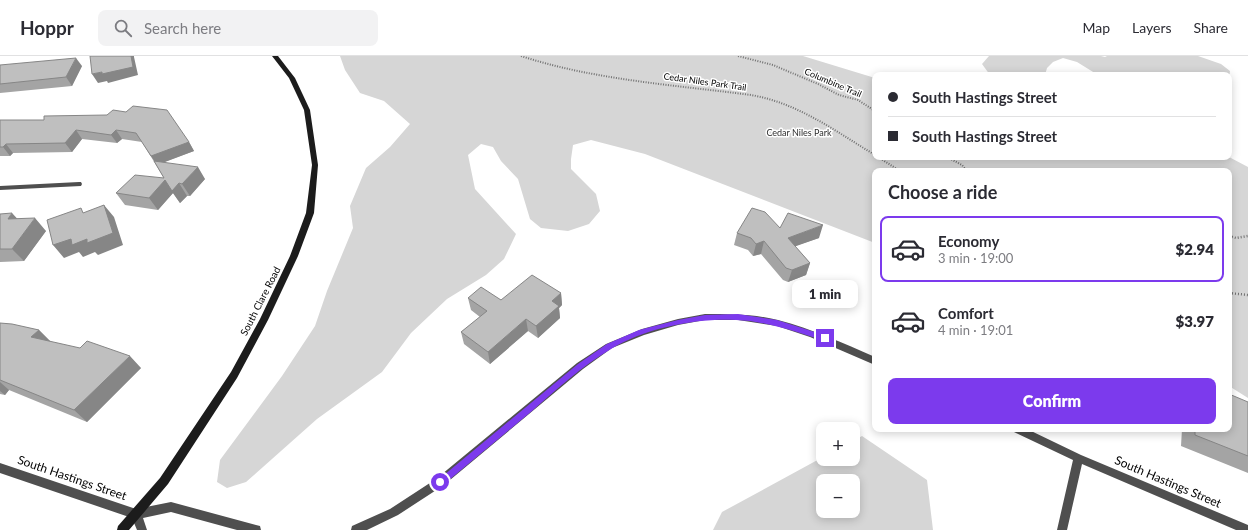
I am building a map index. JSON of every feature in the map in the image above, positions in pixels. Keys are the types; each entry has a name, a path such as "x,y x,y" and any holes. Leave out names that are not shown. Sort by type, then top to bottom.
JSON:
{"street":[{"name":"South Clare Road","path":"122,530 164,481 234,375 264,320 294,256 310,213 315,165 307,110 292,78 275,56"},
{"path":"0,188 78,184"},
{"path":"356,530 394,512 440,482 580,366 609,346 642,332 678,322 705,317 738,317 777,323 813,334 872,360"},
{"name":"South Hastings Street","path":"1023,432 1078,458 1248,530"},
{"path":"1062,530 1078,458"},
{"name":"South Hastings Street","path":"0,468 136,514 171,507 256,530"},
{"path":"136,514 142,530"}],"path":[{"name":"Cedar Niles Park Trail","path":"521,56 552,66 588,73 767,98 786,104 818,120 872,154"},
{"name":"Columbine Trail","path":"738,56 773,65 818,84 839,95 858,100 872,109"},
{"name":"Cedar Niles Park Trail","path":"882,160 895,168"},
{"path":"953,160 964,168"},
{"path":"1232,237 1236,238 1248,236"},
{"path":"1232,293 1248,295"}],"green space":[{"name":"Cedar Niles Park","path":"340,56 803,56 872,77 872,160 1232,160 1232,159 1248,167 1248,398 1232,388 1232,168 872,168 872,242 645,154 591,140 573,145 571,169 596,194 600,211 589,224 568,231 541,228 530,219 518,179 501,161 493,147 481,144 468,155 475,189 516,234 504,259 486,275 447,299 411,333 382,372 317,419 246,482 227,488 217,482 220,460 282,376 315,326 327,291 353,228 350,206 366,168 390,147 410,124 384,101 360,93 345,70"},
{"path":"989,56 1198,56 1221,64 1230,71 1093,72 1077,62 1063,58 1053,62 1047,68 1046,72 988,72 982,64"},
{"path":"862,436 927,480 933,530 713,530 722,512 816,461 816,466 860,466 860,437"}],"building":[{"path":"90,56 131,56 133,67 102,74 102,72 92,74"},
{"path":"76,58 66,77 0,84 0,65"},
{"path":"133,106 167,110 189,142 151,156 136,133 116,130 111,135 76,130 65,143 6,144 3,147 0,147 0,120 44,120 44,116 107,115 113,110 126,112"},
{"path":"154,161 198,167 182,184 179,183 172,191 165,180 149,198 116,193 135,175 164,178"},
{"path":"104,205 113,233 87,243 87,239 72,245 71,239 53,245 47,220 81,208 83,213"},
{"path":"752,208 765,212 780,228 788,213 823,225 788,238 810,263 792,270 786,268 764,241 756,244 751,238 737,233"},
{"path":"12,213 8,219 35,218 12,249 0,249 0,214"},
{"path":"532,275 561,293 552,301 559,306 536,326 526,319 488,352 461,332 487,311 468,298 481,287 501,300"},
{"path":"0,323 39,330 31,337 80,348 87,341 130,356 74,410 0,380"},
{"path":"1232,395 1248,402 1248,456 1195,435 1195,432 1232,432"}],"route":[{"path":"440,482 580,366 609,346 642,332 678,322 705,317 738,317 777,323 825,338"}]}
